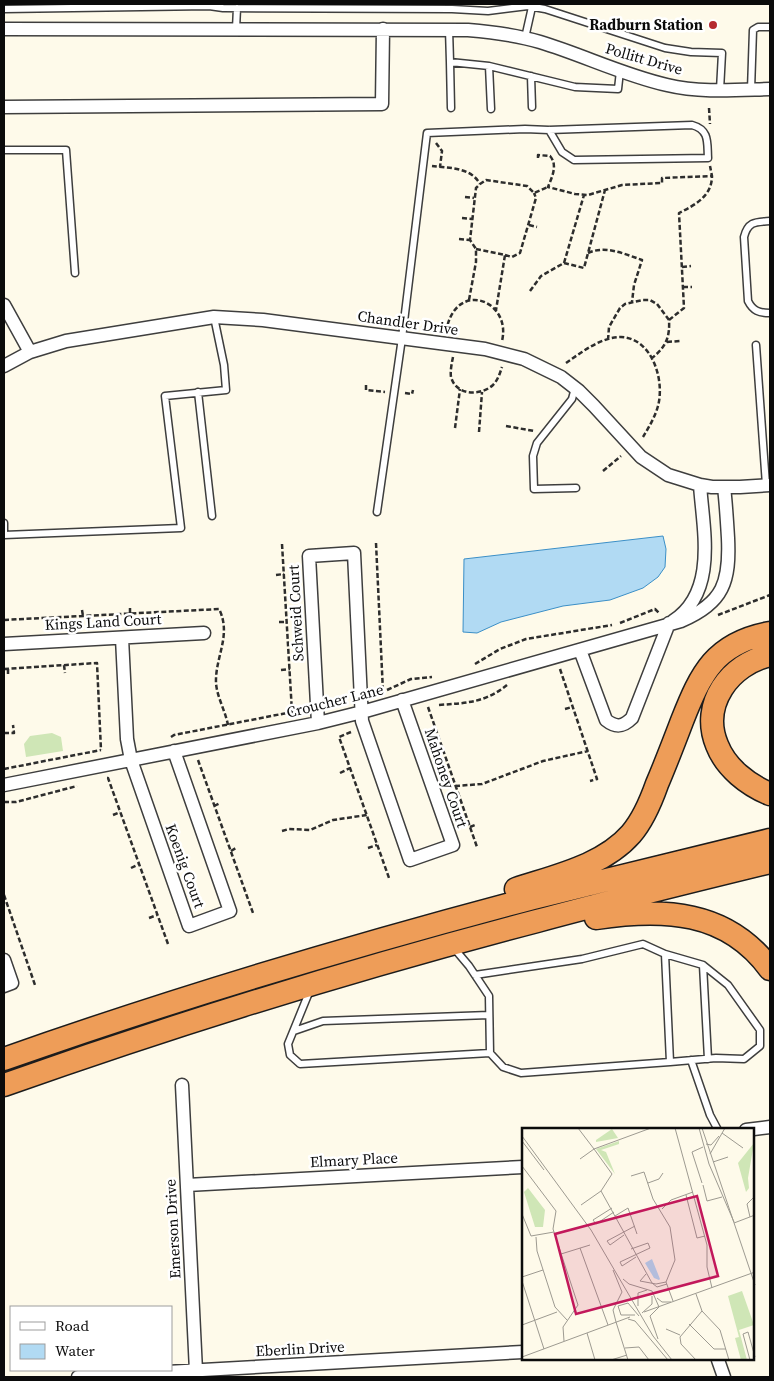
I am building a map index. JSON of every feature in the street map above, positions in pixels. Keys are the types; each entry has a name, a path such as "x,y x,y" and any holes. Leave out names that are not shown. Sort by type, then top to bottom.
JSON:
{"highway":[{"path":"320,958 587,864 619,846 632,834 651,799 695,689 705,671 718,656 735,644 764,633"},
{"path":"770,655 746,664 734,673 724,684 716,699 712,714 717,746 724,758 742,778 770,794"},
{"path":"4,1059 209,991 320,958 533,898 770,840"},
{"path":"4,1085 216,1014 454,943 770,862"},
{"path":"454,943 619,914 663,913 699,918 729,930 754,949 770,969"}],"street":[{"name":"Pollitt Drive","path":"4,29 383,29 492,32 540,42 620,71 667,85 720,90 770,89"},
{"path":"4,107 382,104 383,29"},
{"path":"4,305 30,352"},
{"name":"Chandler Drive","path":"4,366 30,352 83,337 214,317 249,318 502,353 542,367 561,377 594,406 641,458 668,475 700,485 724,487 768,485"},
{"name":"Croucher Lane","path":"669,624 688,607 701,582 704,568 704,552 700,485"},
{"name":"Croucher Lane","path":"4,785 318,723 580,650 695,615 716,598 724,586 728,571 729,557 724,487"},
{"name":"Schweid Court","path":"318,723 309,556 354,553 362,712"},
{"path":"580,650 606,720 612,725 620,726 626,724 632,718 669,624"},
{"name":"Kings Land Court","path":"4,644 204,633"},
{"name":"Koenig Court","path":"122,638 127,739 131,760 189,926 230,911 174,751"},
{"name":"Mahoney Court","path":"362,712 364,730 410,860 453,845 402,700"},
{"path":"4,960 12,983 4,986"},
{"name":"Emerson Drive","path":"182,1085 196,1371"},
{"path":"754,1129 770,1127"},
{"name":"Elmary Place","path":"187,1185 522,1168"},
{"name":"Eberlin Drive","path":"78,1377 522,1352"},
{"path":"718,1361 724,1377"}],"lane":[{"path":"4,9 210,6 237,8 452,9 488,11 514,7 532,7 545,9 665,48 691,52 722,53 720,90"},
{"path":"525,38 532,7"},
{"path":"236,29 237,8"},
{"path":"751,90 754,30 758,27 770,27"},
{"path":"449,30 451,108"},
{"path":"450,62 489,66 575,87 618,89 620,71"},
{"path":"489,66 491,109"},
{"path":"531,76 532,106"},
{"path":"377,512 402,338 427,133 692,125 703,130 706,134 708,158 574,160 562,152 549,130"},
{"path":"4,150 66,150 75,273"},
{"path":"770,222 754,222 746,228 744,237 748,301 753,310 770,313"},
{"path":"4,523 4,535 181,528 165,396 226,390 224,365 214,317"},
{"path":"756,345 768,485"},
{"path":"575,388 572,399 536,444 533,456 534,489 576,488"},
{"path":"198,392 212,516"},
{"path":"454,943 488,996 490,1053 503,1067 520,1074 691,1060 744,1058 760,1046 760,1030 728,985 703,966 665,954 643,944 582,959 475,974"},
{"path":"665,954 670,1062"},
{"path":"703,966 708,1059"},
{"path":"312,985 288,1044 290,1055 300,1064 490,1053"},
{"path":"294,1031 323,1021 489,1015"},
{"path":"691,1060 707,1108 717,1128"}],"path":[{"path":"709,108 710,128"},
{"path":"427,133 442,151 440,167"},
{"path":"538,158 538,155 550,156 553,160 553,172 548,187"},
{"path":"669,320 684,308 679,213 700,201 710,189 712,176 710,161"},
{"path":"423,166 467,172 477,178 480,184"},
{"path":"534,193 548,187 588,195 622,185 662,183 662,178 712,176"},
{"path":"469,300 476,262 476,249 470,240 476,188 486,180 527,186 536,198 520,253 512,257 476,249"},
{"path":"530,291 541,276 564,263 584,268 605,190"},
{"path":"564,263 584,195"},
{"path":"465,197 474,198"},
{"path":"462,218 472,219"},
{"path":"528,224 537,227"},
{"path":"459,238 470,240"},
{"path":"588,253 605,249 642,260 634,285 632,302"},
{"path":"496,311 506,255"},
{"path":"682,266 691,266"},
{"path":"683,287 692,287"},
{"path":"466,300 478,301 489,305 496,311 503,320 504,328 502,353 495,384 482,392 472,393 460,389 451,376 451,315 458,304 466,300"},
{"path":"608,340 609,327 620,308 632,302 650,300 657,304 669,320 667,342 661,351 652,358"},
{"path":"566,363 587,349 620,337 631,338 644,345 652,358 659,380 659,404 652,422 643,437"},
{"path":"667,342 680,341"},
{"path":"455,428 460,389"},
{"path":"479,432 482,392"},
{"path":"506,426 536,431 543,435"},
{"path":"603,471 631,447"},
{"path":"282,544 292,712"},
{"path":"376,544 383,692"},
{"path":"276,575 284,574"},
{"path":"717,615 770,595"},
{"path":"130,608 130,613"},
{"path":"469,667 505,646 526,639 613,625 654,609 659,613"},
{"path":"82,610 83,616"},
{"path":"279,622 287,622"},
{"path":"4,669 97,663 101,750"},
{"path":"64,665 65,673"},
{"path":"557,666 560,668 597,779 590,781"},
{"path":"8,669 8,676"},
{"path":"281,670 290,669"},
{"path":"377,694 411,679 439,676"},
{"path":"477,847 427,706 469,704 484,698 509,683"},
{"path":"565,709 572,707"},
{"path":"165,740 174,735 292,712 304,714"},
{"path":"4,733 14,733 13,724"},
{"path":"352,731 339,737 389,878"},
{"path":"4,768 106,750"},
{"path":"455,786 482,784 543,761 588,751"},
{"path":"197,759 254,913"},
{"path":"340,773 350,768"},
{"path":"99,780 108,778 168,944"},
{"path":"4,802 16,802 80,785"},
{"path":"214,806 220,803"},
{"path":"113,815 120,812"},
{"path":"282,831 310,830 333,820 367,815"},
{"path":"470,827 475,825"},
{"path":"368,848 377,845"},
{"path":"231,851 236,848"},
{"path":"131,868 139,864"},
{"path":"4,895 35,985"},
{"path":"149,918 157,915"}],"green space":[{"path":"52,733 61,737 63,751 26,757 24,744 30,736"}],"water":[{"path":"663,536 666,549 665,567 658,577 643,588 610,600 563,606 501,622 477,633 463,632 464,559"}],"place":[{"name":"Radburn Station","path":"713,25"}]}
